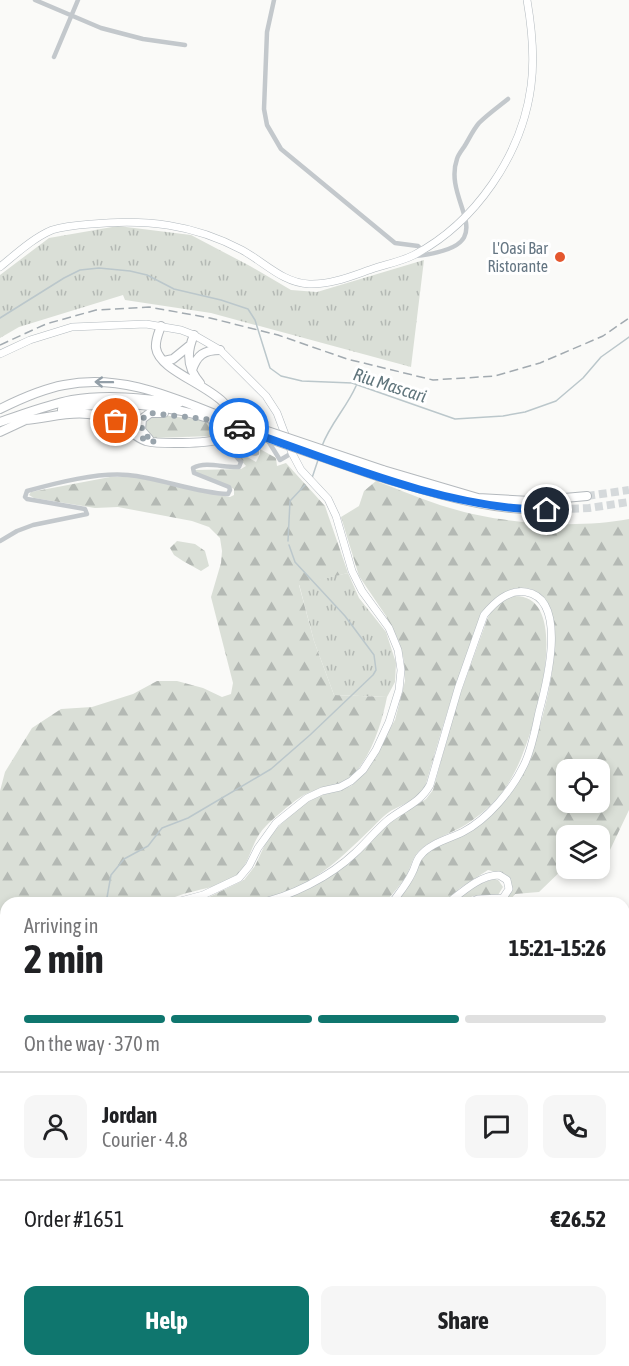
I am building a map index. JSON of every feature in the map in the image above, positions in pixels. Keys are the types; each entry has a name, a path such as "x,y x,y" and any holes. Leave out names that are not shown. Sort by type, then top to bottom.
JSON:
{"highway":[{"path":"24,420 46,419 73,413 93,414 116,421 138,437 155,442 209,442 221,439 228,432 232,418 228,407 164,361 156,349 161,326"},
{"path":"194,335 189,346 188,360 192,371 207,390"},
{"path":"164,361 173,359 189,346"},
{"path":"192,371 195,360 201,354 210,350 220,350"},
{"path":"0,409 63,385 118,382 161,393 217,417"},
{"path":"0,422 45,406 98,397 177,403 477,505 516,510 547,510"},
{"path":"0,401 22,399"},
{"path":"0,432 24,420 75,407 97,405 142,405 217,417"},
{"path":"155,442 145,435 141,426 144,417 150,413 217,417"},
{"path":"382,474 478,498 531,501 587,496"}],"main road":[{"path":"0,267 38,237 51,231 67,226 132,221 198,231 237,247 285,278 298,283 327,283 412,256 449,231 466,215 495,180 512,151 524,117 531,87 532,31 527,0"},
{"path":"0,354 30,340 72,327 146,324 194,335 220,350 266,396 277,413 292,453 309,481 328,499 336,516 352,571 362,591 389,628 398,650 401,670 399,690 389,722 363,770 351,781 307,798 276,823 239,878 196,897"},
{"path":"281,897 338,867 386,822 424,795 430,785 458,689 484,615 502,597 515,592 528,592 540,598 547,612 552,645 549,672 525,764 497,805 465,831 444,840 419,857 406,884 396,897"},
{"path":"456,897 473,884 492,875 501,875 507,880 509,889 504,897"}],"street":[{"path":"35,0 101,28 143,39 185,45"},
{"path":"54,57 78,0"},
{"path":"274,0 267,32 264,108 267,125 274,139 281,149 395,243 418,246 422,250"},
{"path":"412,256 431,254 457,246 466,230 466,215 455,184 456,159 479,124 508,99"},
{"path":"0,541 33,525 87,514 87,510 27,499 24,494 28,490 116,474 227,494 230,491 229,487 194,473 193,468 214,465 239,467 241,462 233,451 237,448 251,454 257,453 252,431 252,427 257,425 280,460 292,453"}],"green space":[{"path":"118,226 191,235 291,290 317,292 424,260 411,367 211,313 125,300 123,295 19,327 0,338 0,275 49,238"},
{"path":"162,415 202,420 223,429 218,435 212,436 153,438 145,428 146,418"},
{"path":"260,449 276,458 277,466 286,463 325,506 348,573 299,585 314,641 334,695 387,697 382,719 368,755 345,781 306,794 282,811 261,832 243,869 233,878 216,886 175,897 0,897 0,791 5,772 32,728 61,709 92,707 133,694 157,681 177,681 203,688 222,697 231,694 233,683 211,597 221,563 220,538 209,527 192,521 118,507 95,508 34,498 29,495 31,492 110,477 134,477 230,497 234,495 234,489 195,470 241,469 246,466 235,453 237,451 256,462"},
{"path":"376,481 450,508 493,518 563,524 629,519 629,810 610,850 610,825 556,825 556,876 539,892 506,897 512,885 505,874 488,870 450,897 400,897 414,878 424,856 489,817 504,802 517,784 529,758 546,705 552,673 554,643 552,617 543,597 526,588 520,588 494,599 480,618 425,787 418,795 388,813 345,854 299,887 272,897 209,897 244,880 255,866 267,840 298,809 313,798 351,786 363,774 395,720 405,681 404,660 399,642 386,616 359,576 341,517 359,506 364,491"},
{"path":"177,541 195,544 205,551 209,566 201,571 174,555 170,548"},
{"path":"348,573 359,598 386,632 396,663 395,682 387,697 334,695 314,641 299,584"},
{"path":"514,596 532,601 542,615 546,637 546,662 529,737 517,768 502,793 471,821 424,846 415,856 405,878 390,897 286,897 306,889 390,822 426,799 433,790 457,703 488,617 499,604"},
{"path":"489,880 499,881 503,887 498,895 460,897 477,885"}],"waterway":[{"name":"Riu Mascari","path":"0,318 80,270 99,268 130,271 147,275 174,289 248,309 255,320 270,368 281,376 302,381 352,383 455,419 503,416 525,412 556,401 583,378 601,357 629,337"},
{"path":"322,446 356,386"},
{"path":"312,478 318,460"},
{"path":"288,541 290,501 305,485"},
{"path":"107,897 111,875 124,859 148,846 162,828 188,818 271,769 310,735 376,670 374,655 345,616 295,562 289,545"}],"tunnel":[{"path":"587,496 629,490"},
{"path":"547,510 589,508 629,502"}],"railway":[{"path":"0,345 46,324 96,310 149,307 210,318 278,335 347,359 433,380 495,376 540,363 603,336 629,318"}],"way so far":[{"path":"116,421 145,441 155,442 141,430 144,417 154,412 214,420 239,428"}],"place":[{"name":"L'Oasi Bar Ristorante","path":"560,257"}],"route":[{"path":"239,428 380,477 477,505 516,510 547,510"}]}
